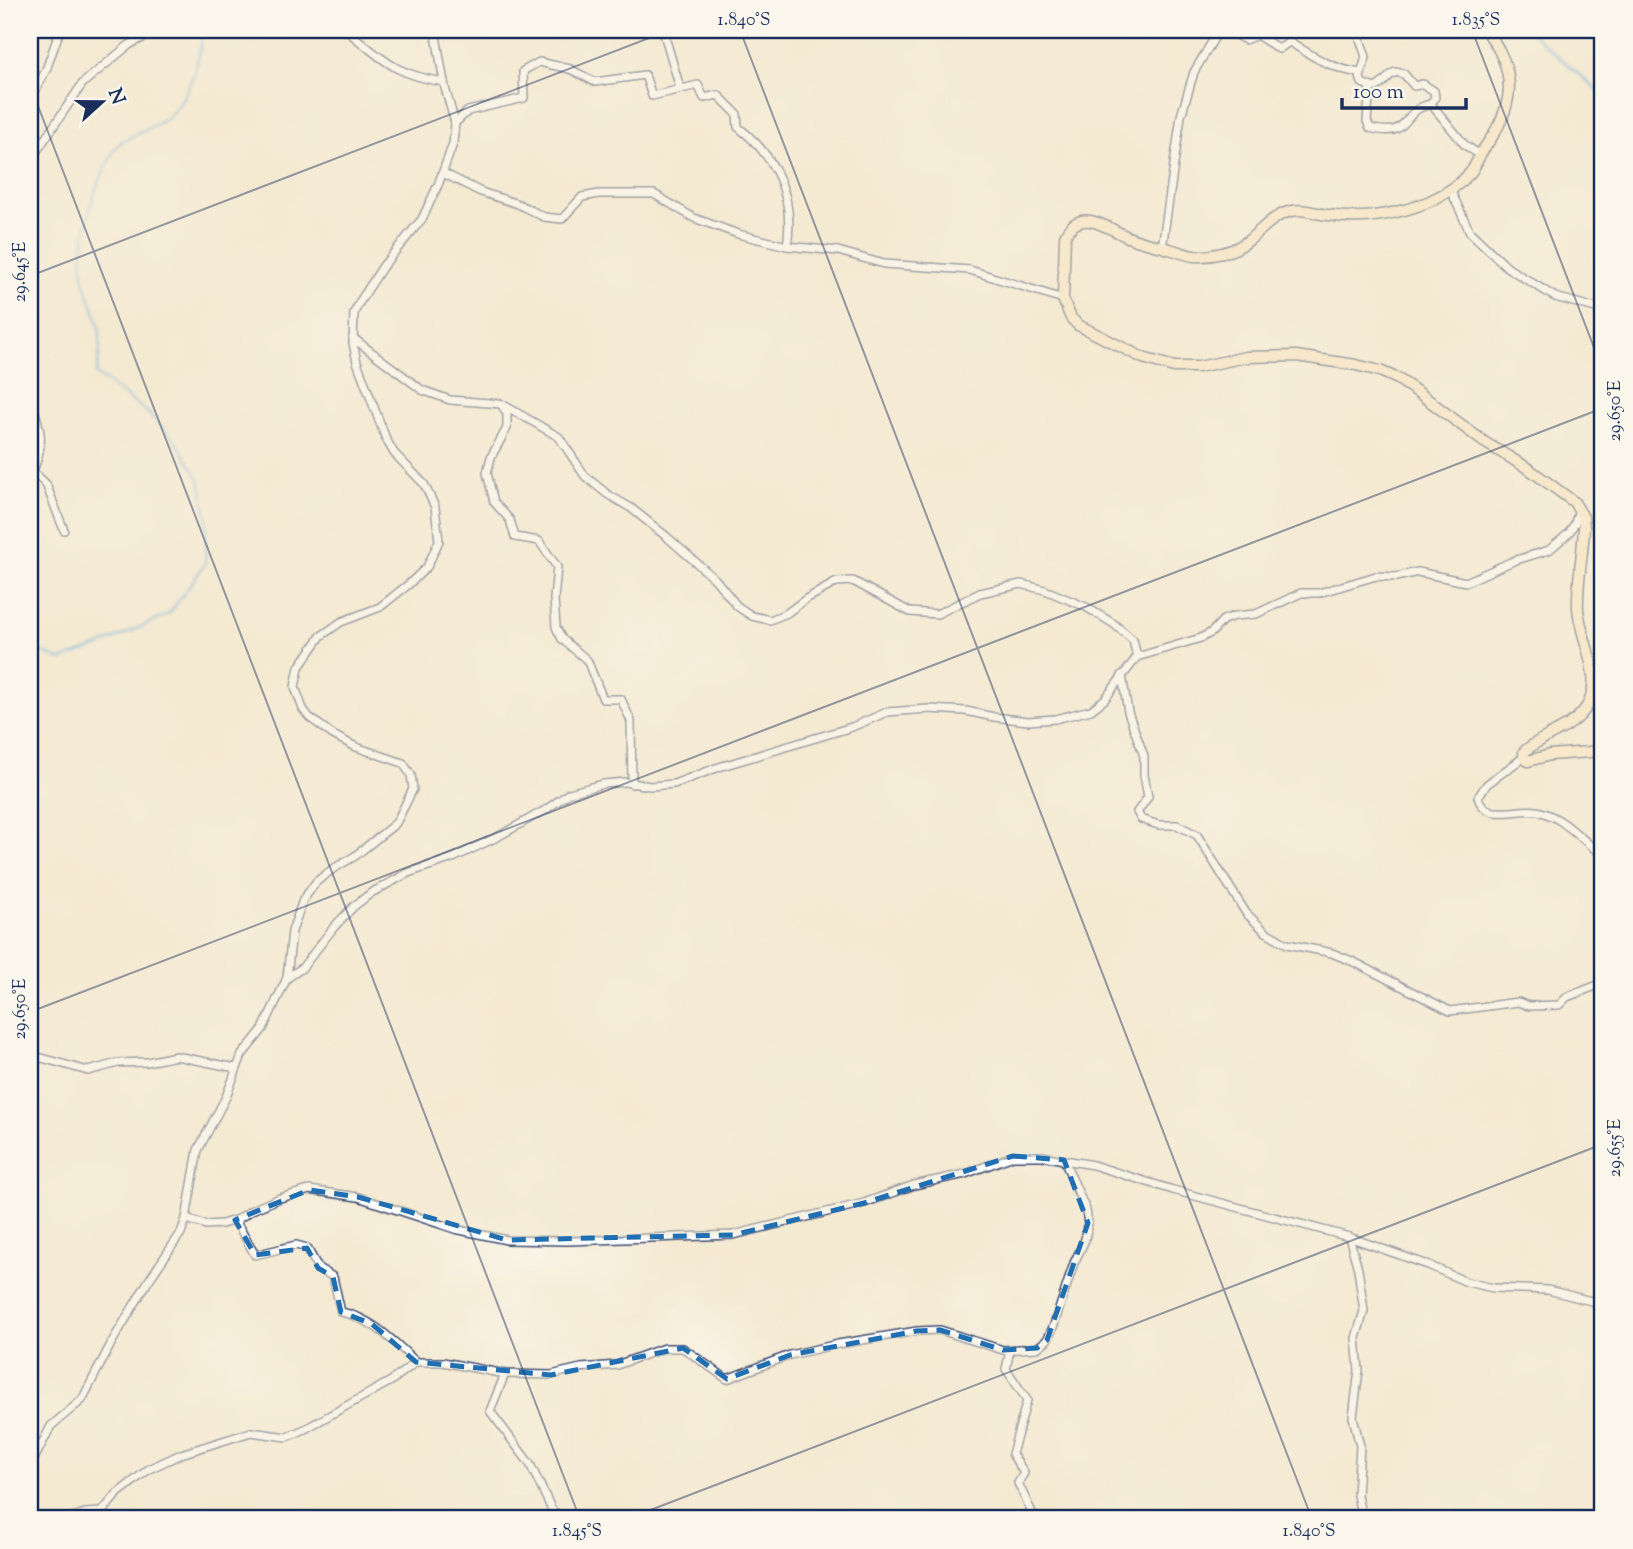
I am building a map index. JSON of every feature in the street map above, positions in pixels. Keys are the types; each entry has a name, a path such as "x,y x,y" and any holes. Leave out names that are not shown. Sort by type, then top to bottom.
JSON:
{"main road":[{"path":"1486,30 1503,55 1510,87 1503,116 1472,171 1450,189 1419,205 1378,215 1344,217 1311,211 1293,211 1271,220 1244,244 1210,256 1190,256 1139,241 1092,222 1076,222 1065,236 1063,299 1071,318 1078,325 1143,358 1174,367 1198,367 1247,357 1296,356 1380,371 1419,393 1484,442 1529,469 1574,502 1580,509 1584,527 1578,607 1581,628 1591,659 1592,696 1583,713 1559,730 1543,736 1524,752 1524,758 1528,761 1550,755 1603,751"}],"street":[{"path":"30,101 46,71 60,30"},
{"path":"30,161 83,83 129,45 158,30"},
{"path":"346,30 389,66 425,79 444,82"},
{"path":"30,1467 51,1426 82,1400 112,1342 149,1280 172,1248 186,1219 198,1150 226,1097 242,1055 262,1029 287,978 292,931 309,890 396,822 411,795 413,786 409,771 403,763 356,747 332,735 309,718 295,687 299,667 321,636 328,630 380,607 409,584 426,567 439,541 435,507 424,484 394,453 386,439 357,362 354,338 354,313 359,303 383,266 422,219 453,144 455,123 444,82 435,30"},
{"path":"663,30 680,88"},
{"path":"1162,247 1181,116 1194,72 1219,30"},
{"path":"1227,30 1245,40 1257,35 1279,49 1289,42 1317,61 1349,72 1361,73"},
{"path":"1357,30 1366,57 1360,80 1370,87 1381,86 1388,75 1395,72 1404,74 1414,86 1423,84 1434,91 1435,97 1431,104 1414,111 1406,125 1394,132 1370,128 1367,121 1370,87"},
{"path":"455,123 468,111 524,98 523,71 539,62 570,69 595,82 645,75 652,96 698,85 704,98 718,95 737,114 738,127 758,142 781,181 788,203 788,246"},
{"path":"1431,104 1465,145 1480,155"},
{"path":"443,173 481,192 519,204 544,217 562,219 582,197 598,194 654,194 694,218 738,234 788,246 838,251 884,264 970,270 1063,299"},
{"path":"1450,189 1470,232 1508,268 1555,297 1603,310"},
{"path":"354,338 422,390 450,400 502,404 559,437 585,476 667,537 715,579 737,606 752,616 770,620 787,613 837,582 853,581 910,612 937,614 980,593 1021,584 1045,590 1076,603 1114,624 1133,640 1137,657"},
{"path":"30,396 42,446 31,470 46,484 64,530"},
{"path":"502,404 507,414 508,428 491,457 487,473 494,502 510,520 515,537 539,541 557,567 554,599 556,626 562,639 587,660 603,699 621,699 631,721 632,784"},
{"path":"287,978 302,968 352,907 372,893 408,873 453,858 499,836 547,809 569,793 603,784 626,782 650,786 674,784 719,767 852,727 887,712 941,709 1028,721 1055,719 1091,710 1105,699 1137,657 1188,644 1212,632 1223,620 1256,614 1301,593 1320,593 1376,576 1396,577 1418,572 1466,582 1513,561 1549,550 1569,533 1580,509"},
{"path":"1122,675 1128,712 1144,756 1148,797 1137,812 1141,819 1158,825 1177,825 1197,835 1246,913 1266,932 1287,944 1332,953 1354,962 1450,1011 1518,1002 1529,1006 1559,1005 1567,997 1603,983"},
{"path":"1524,758 1482,788 1478,797 1483,806 1492,812 1541,811 1570,827 1603,855"},
{"path":"30,1059 42,1058 88,1071 118,1063 148,1062 176,1056 236,1068"},
{"path":"186,1219 212,1225 234,1220 280,1198 309,1190 358,1197 455,1228 507,1240 568,1241 733,1235 864,1203 914,1185 965,1174 1013,1156 1042,1156 1093,1165 1173,1190 1349,1237 1467,1282 1493,1288 1548,1290 1603,1304"},
{"path":"66,1519 85,1513 102,1512 117,1494 149,1469 191,1450 251,1432 287,1437 305,1429 391,1381 416,1362 443,1362 505,1374 551,1376 581,1368 617,1364 664,1348 683,1348 727,1379 790,1355 917,1331 940,1330 1010,1350 1037,1348 1047,1340 1069,1285 1074,1263 1085,1240 1088,1223 1086,1210 1064,1160"},
{"path":"234,1220 255,1255 296,1245 307,1248 318,1268 333,1277 335,1296 341,1312 356,1315 372,1324 416,1362"},
{"path":"1349,1237 1358,1269 1364,1311 1356,1338 1359,1370 1353,1417 1360,1447 1357,1495 1362,1519"},
{"path":"1010,1350 1006,1369 1027,1400 1012,1454 1024,1473 1018,1483 1035,1519"},
{"path":"505,1374 489,1411 530,1464 552,1510 562,1519"}],"highlighted area":[{"path":"1013,1156 1064,1160 1088,1223 1047,1340 1037,1348 1003,1350 940,1330 917,1331 790,1355 727,1379 683,1348 551,1375 416,1362 372,1324 341,1312 333,1277 318,1268 307,1248 255,1255 235,1220 309,1190 358,1197 507,1240 733,1235 864,1203"}],"waterway":[{"path":"30,647 61,660 169,614 205,564 207,518 200,480 175,440 147,412 96,374 100,347 99,327 85,285 83,269 84,240 90,209 111,156 120,143 159,123 178,106 197,63 201,30"},
{"path":"1528,30 1603,95"}]}
